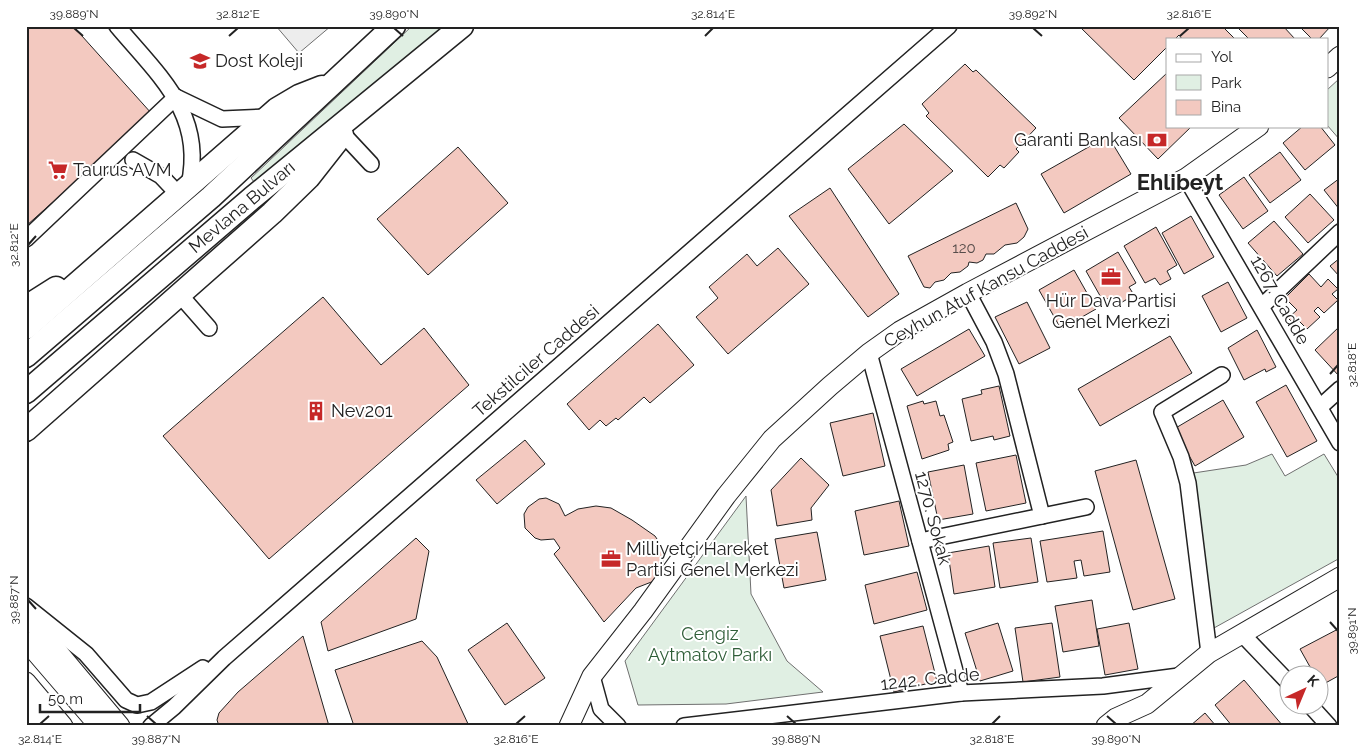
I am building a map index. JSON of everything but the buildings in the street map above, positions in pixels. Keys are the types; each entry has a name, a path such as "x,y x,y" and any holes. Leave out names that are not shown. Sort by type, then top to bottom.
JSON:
{"highway":[{"name":"Mevlana Bulvarı","path":"26,356 211,198 394,26"},
{"name":"Mevlana Bulvarı","path":"26,392 252,198 349,124 462,26"},
{"path":"26,328 268,118 299,96 330,86"},
{"path":"26,430 180,295 309,177 349,124"},
{"path":"26,307 58,287 81,281"}],"main road":[{"path":"1328,67 1340,56"},
{"name":"Ceyhun Atuf Kansu Caddesi","path":"569,726 592,676 726,496 772,440 869,353 900,331 968,293 1186,178 1256,128"},
{"path":"1106,726 1116,718 1148,704 1209,653 1244,635 1340,576"},
{"path":"26,614 120,726"},
{"path":"26,641 99,726"},
{"path":"26,682 62,726"},
{"path":"1135,726 1148,704"},
{"path":"26,708 41,726"}],"street":[{"path":"117,26 176,97 191,132 193,144 194,157 184,190 133,160"},
{"name":"Tekstilciler Caddesi","path":"161,723 242,642 949,26"},
{"path":"176,97 222,119 268,118"},
{"path":"26,239 176,97"},
{"path":"349,124 371,164"},
{"name":"1267. Cadde","path":"1186,178 1340,443"},
{"path":"1262,306 1340,232"},
{"path":"968,293 994,342 1006,374 1042,516"},
{"path":"180,295 209,328"},
{"name":"1270. Sokak","path":"869,353 961,693"},
{"path":"1209,653 1188,483 1181,457 1162,412 1222,375"},
{"path":"1320,407 1340,389"},
{"path":"920,541 1086,507"},
{"path":"26,606 86,654 126,700 137,705 152,702 242,642"},
{"path":"1244,635 1278,671"},
{"path":"592,676 601,709 618,726"},
{"name":"1242. Cadde","path":"684,726 961,693 1104,686 1180,676"},
{"path":"1318,714 1329,726"}],"green space":[{"path":"412,26 444,26 254,182 251,178"},
{"path":"1340,78 1340,140 1328,126 1328,89"},
{"path":"1272,454 1285,476 1324,454 1340,480 1340,558 1214,628 1187,474 1246,465"},
{"name":"Cengiz Aytmatov Parkı","path":"746,496 751,594 787,661 823,692 726,704 638,705 625,661"}],"shaded area":[{"path":"276,26 331,26 299,53"}],"place":[{"name":"Dost Koleji","path":"200,61"},
{"name":"Garanti Bankası","path":"1157,140"},
{"name":"Taurus AVM","path":"58,170"},
{"name":"Hür Dava Partisi Genel Merkezi","path":"1111,277"},
{"name":"Nev201","path":"316,411"},
{"name":"Milliyetçi Hareket Partisi Genel Merkezi","path":"611,559"}],"district":[{"name":"Ehlibeyt","path":"1180,182"}]}
